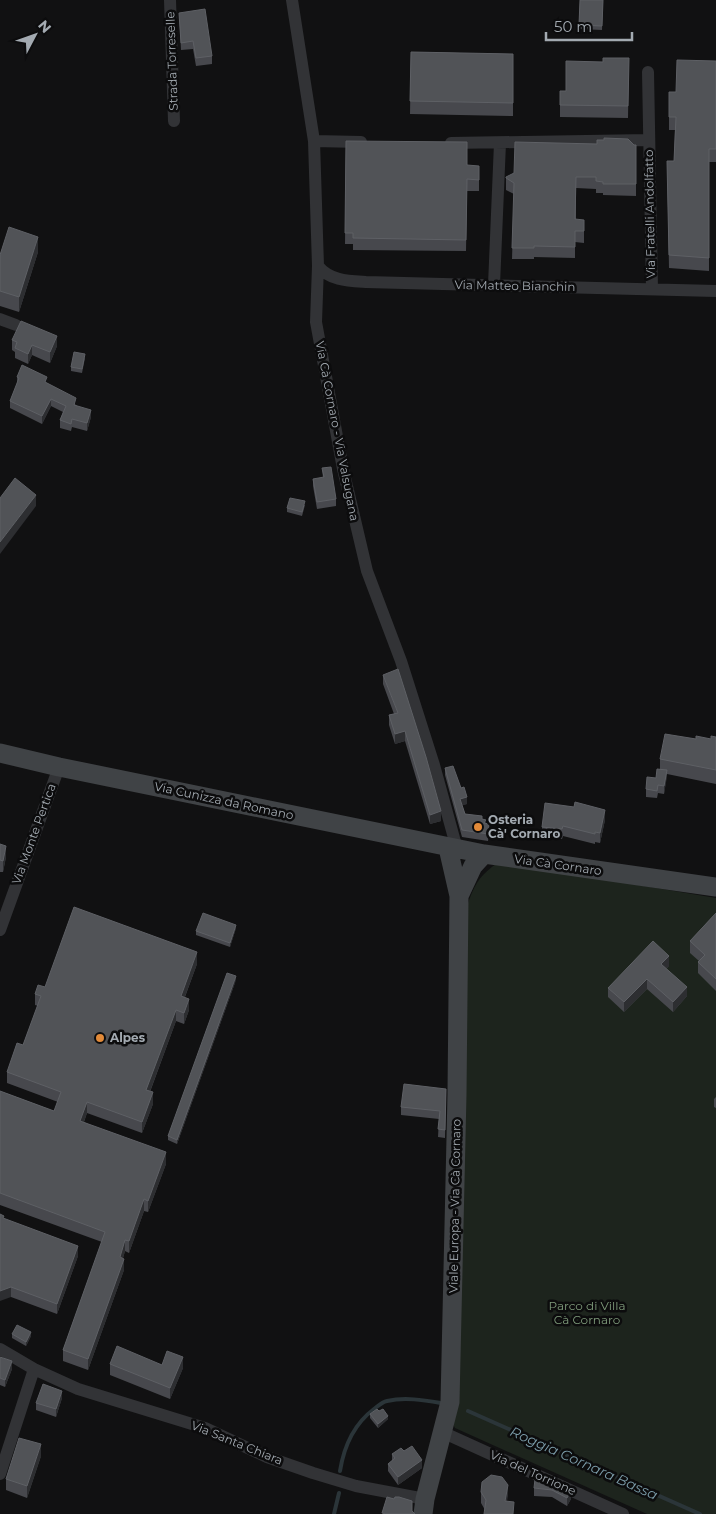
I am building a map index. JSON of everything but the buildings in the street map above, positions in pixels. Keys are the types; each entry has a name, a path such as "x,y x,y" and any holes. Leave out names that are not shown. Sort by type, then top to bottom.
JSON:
{"street":[{"name":"Strada Torreselle","path":"170,0 174,121"},
{"name":"Via Cà Cornaro - Via Valsugana","path":"292,0 314,141 318,266 316,322 343,469 365,562 401,661 434,765 453,848"},
{"name":"Via Fratelli Andolfatto","path":"648,72 652,289"},
{"name":"Via Fratelli Andolfatto","path":"441,142 500,143 649,140"},
{"path":"314,141 372,142"},
{"path":"494,285 500,143"},
{"name":"Via Matteo Bianchin","path":"318,266 327,275 342,280 366,282 716,291"},
{"path":"0,318 16,325"},
{"name":"Via Cunizza da Romano","path":"0,753 58,767 453,848"},
{"name":"Via Monte Pertica","path":"0,930 58,767"},
{"path":"453,848 467,864 470,872"},
{"path":"453,848 459,896"},
{"name":"Via Cà Cornaro","path":"453,848 716,887"},
{"path":"459,896 476,861 484,854"},
{"name":"Viale Europa - Via Cà Cornaro","path":"424,1507 450,1402 457,1094 459,896"},
{"name":"Via Santa Chiara","path":"0,1349 34,1369 78,1389 206,1428 267,1457 424,1507"},
{"path":"0,1474 34,1369"},
{"name":"Via del Torrione","path":"442,1432 623,1514"}],"green space":[{"name":"Parco di Villa Cà Cornaro","path":"496,864 554,871 716,898 716,1514 647,1514 455,1428 453,1424 465,912 476,885 484,874"}],"waterway":[{"name":"Roggia Cornara Bassa","path":"340,1471 344,1453 351,1436 367,1415 380,1404 400,1399 441,1403"},
{"name":"Roggia Cornara Bassa","path":"468,1411 700,1514"},
{"name":"Roggia Cornara Bassa","path":"334,1514 339,1493"}],"place":[{"name":"Osteria Cà' Cornaro","path":"478,827"},
{"name":"Alpes","path":"100,1038"}]}
